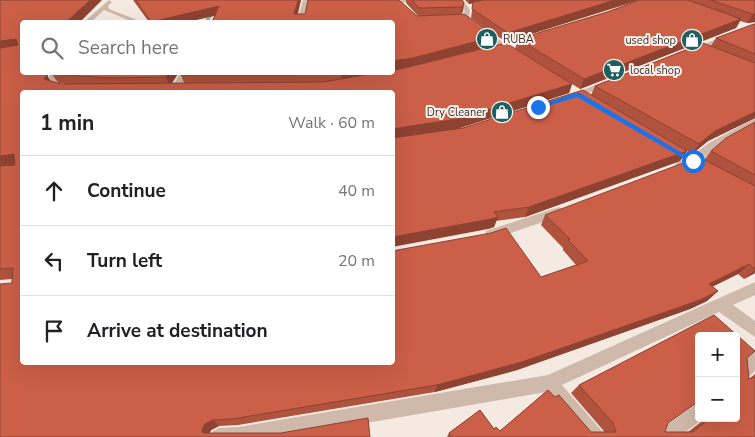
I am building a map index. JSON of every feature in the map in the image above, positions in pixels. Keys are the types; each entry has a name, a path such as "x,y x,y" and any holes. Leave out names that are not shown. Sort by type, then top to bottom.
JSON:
{"street":[{"path":"89,20 105,7 110,0"},
{"path":"301,20 306,0"},
{"path":"460,0 470,8 461,19 509,47 521,58"},
{"path":"374,4 402,3"},
{"path":"105,7 107,10 133,20"},
{"path":"682,55 705,50 750,27"},
{"path":"496,50 509,47"},
{"path":"174,90 184,75"},
{"path":"562,100 574,92 620,79"},
{"path":"574,92 594,104"},
{"path":"666,171 697,163 713,144 755,121"},
{"path":"676,151 697,163"},
{"path":"479,238 568,209"},
{"path":"219,437 238,436 549,384 755,288"},
{"path":"720,304 755,330"},
{"path":"740,373 755,360"},
{"path":"549,384 596,437"},
{"path":"664,437 695,414"}],"building":[{"path":"0,0 90,0 68,20 20,20 20,75 47,75 44,79 61,84 323,82 364,75 395,75 395,70 506,43 572,84 457,119 395,129 395,90 20,90 20,365 395,365 395,250 491,233 506,228 541,277 588,261 568,240 570,239 545,215 699,157 755,186 755,269 749,264 709,284 718,291 700,300 522,362 437,385 232,419 213,420 205,424 202,430 203,433 281,433 368,418 370,437 0,437 0,284 12,283 13,268 0,269 0,166 15,165 14,154 0,156 0,48 18,45 16,39 0,41"},
{"path":"136,0 298,0 294,14 305,14 308,0 399,0 417,16 464,14 497,36 413,58 395,61 395,20 213,20 219,6 160,20 150,20"},
{"path":"412,0 462,0 464,3 462,7 419,8"},
{"path":"484,0 615,0 508,33 472,9 473,2"},
{"path":"640,0 688,0 741,19 584,79 518,39 607,12"},
{"path":"710,0 755,0 755,14 753,14"},
{"path":"755,24 755,54 716,38"},
{"path":"703,43 755,63 755,112 715,131 699,144 595,86"},
{"path":"66,75 167,75 166,77 107,78"},
{"path":"583,90 687,151 529,207 494,212 498,217 395,236 395,138 463,128"},
{"path":"755,122 755,175 711,151 726,138"},
{"path":"714,315 733,332 695,332 695,404 668,423 665,432 693,432 705,422 740,422 740,338 755,351 747,358 749,379 755,377 755,437 451,437 449,433 480,410 494,429 496,427 500,431 548,390 555,397 559,395 591,432 616,432 613,423 579,385"}],"waterway":[{"path":"207,20 221,0"}],"place":[{"name":"RUBA","path":"487,39"},
{"name":"used shop","path":"692,40"},
{"name":"local shop","path":"614,70"},
{"name":"Dry Cleaner","path":"502,112"}],"route":[{"path":"538,107 578,95 693,161"}]}
